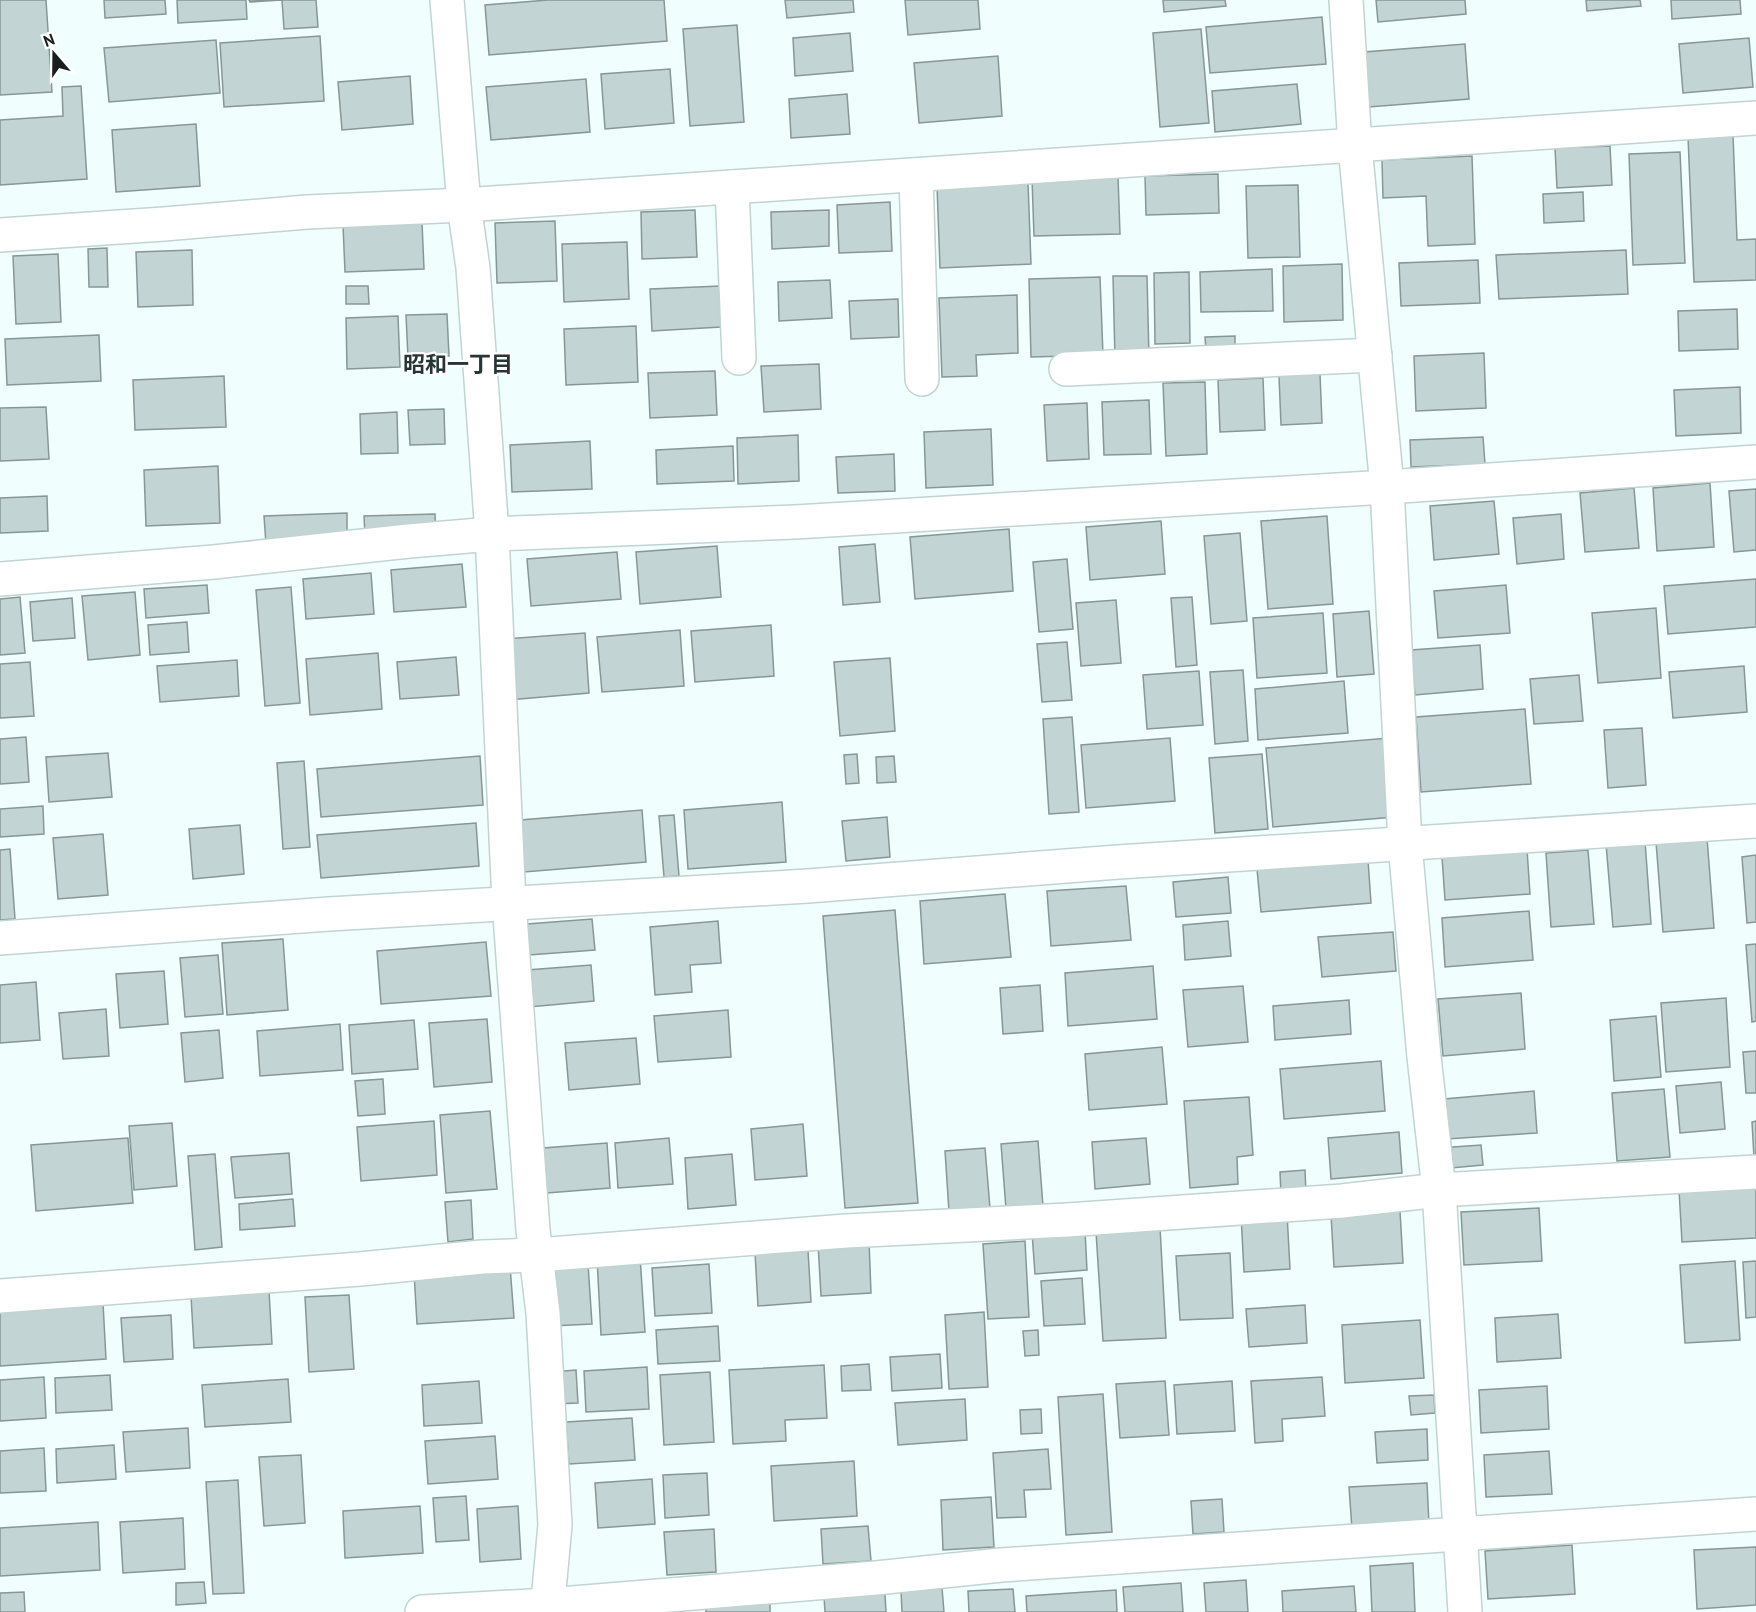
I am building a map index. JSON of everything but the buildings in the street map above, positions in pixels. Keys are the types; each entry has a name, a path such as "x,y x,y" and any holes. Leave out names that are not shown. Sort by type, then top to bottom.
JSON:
{"street":[{"path":"447,0 464,205 473,268 492,534 509,902 533,1230 543,1313 555,1525 547,1608"},
{"path":"1346,0 1355,146 1387,487 1405,844 1424,1057 1439,1190 1465,1612"},
{"path":"0,235 164,225 307,212 464,205 1756,118"},
{"path":"916,175 922,379"},
{"path":"732,187 739,358"},
{"path":"1066,369 1375,355"},
{"path":"0,579 214,562 492,534 795,522 1387,487 1756,462"},
{"path":"0,938 509,902 808,886 1118,862 1756,820"},
{"path":"0,1296 360,1269 482,1257 537,1255 846,1231 1068,1220 1342,1201 1439,1190 1756,1172"},
{"path":"422,1612 547,1608 1001,1565 1756,1514"}],"district":[{"name":"昭和一丁目","path":"458,364"}]}
